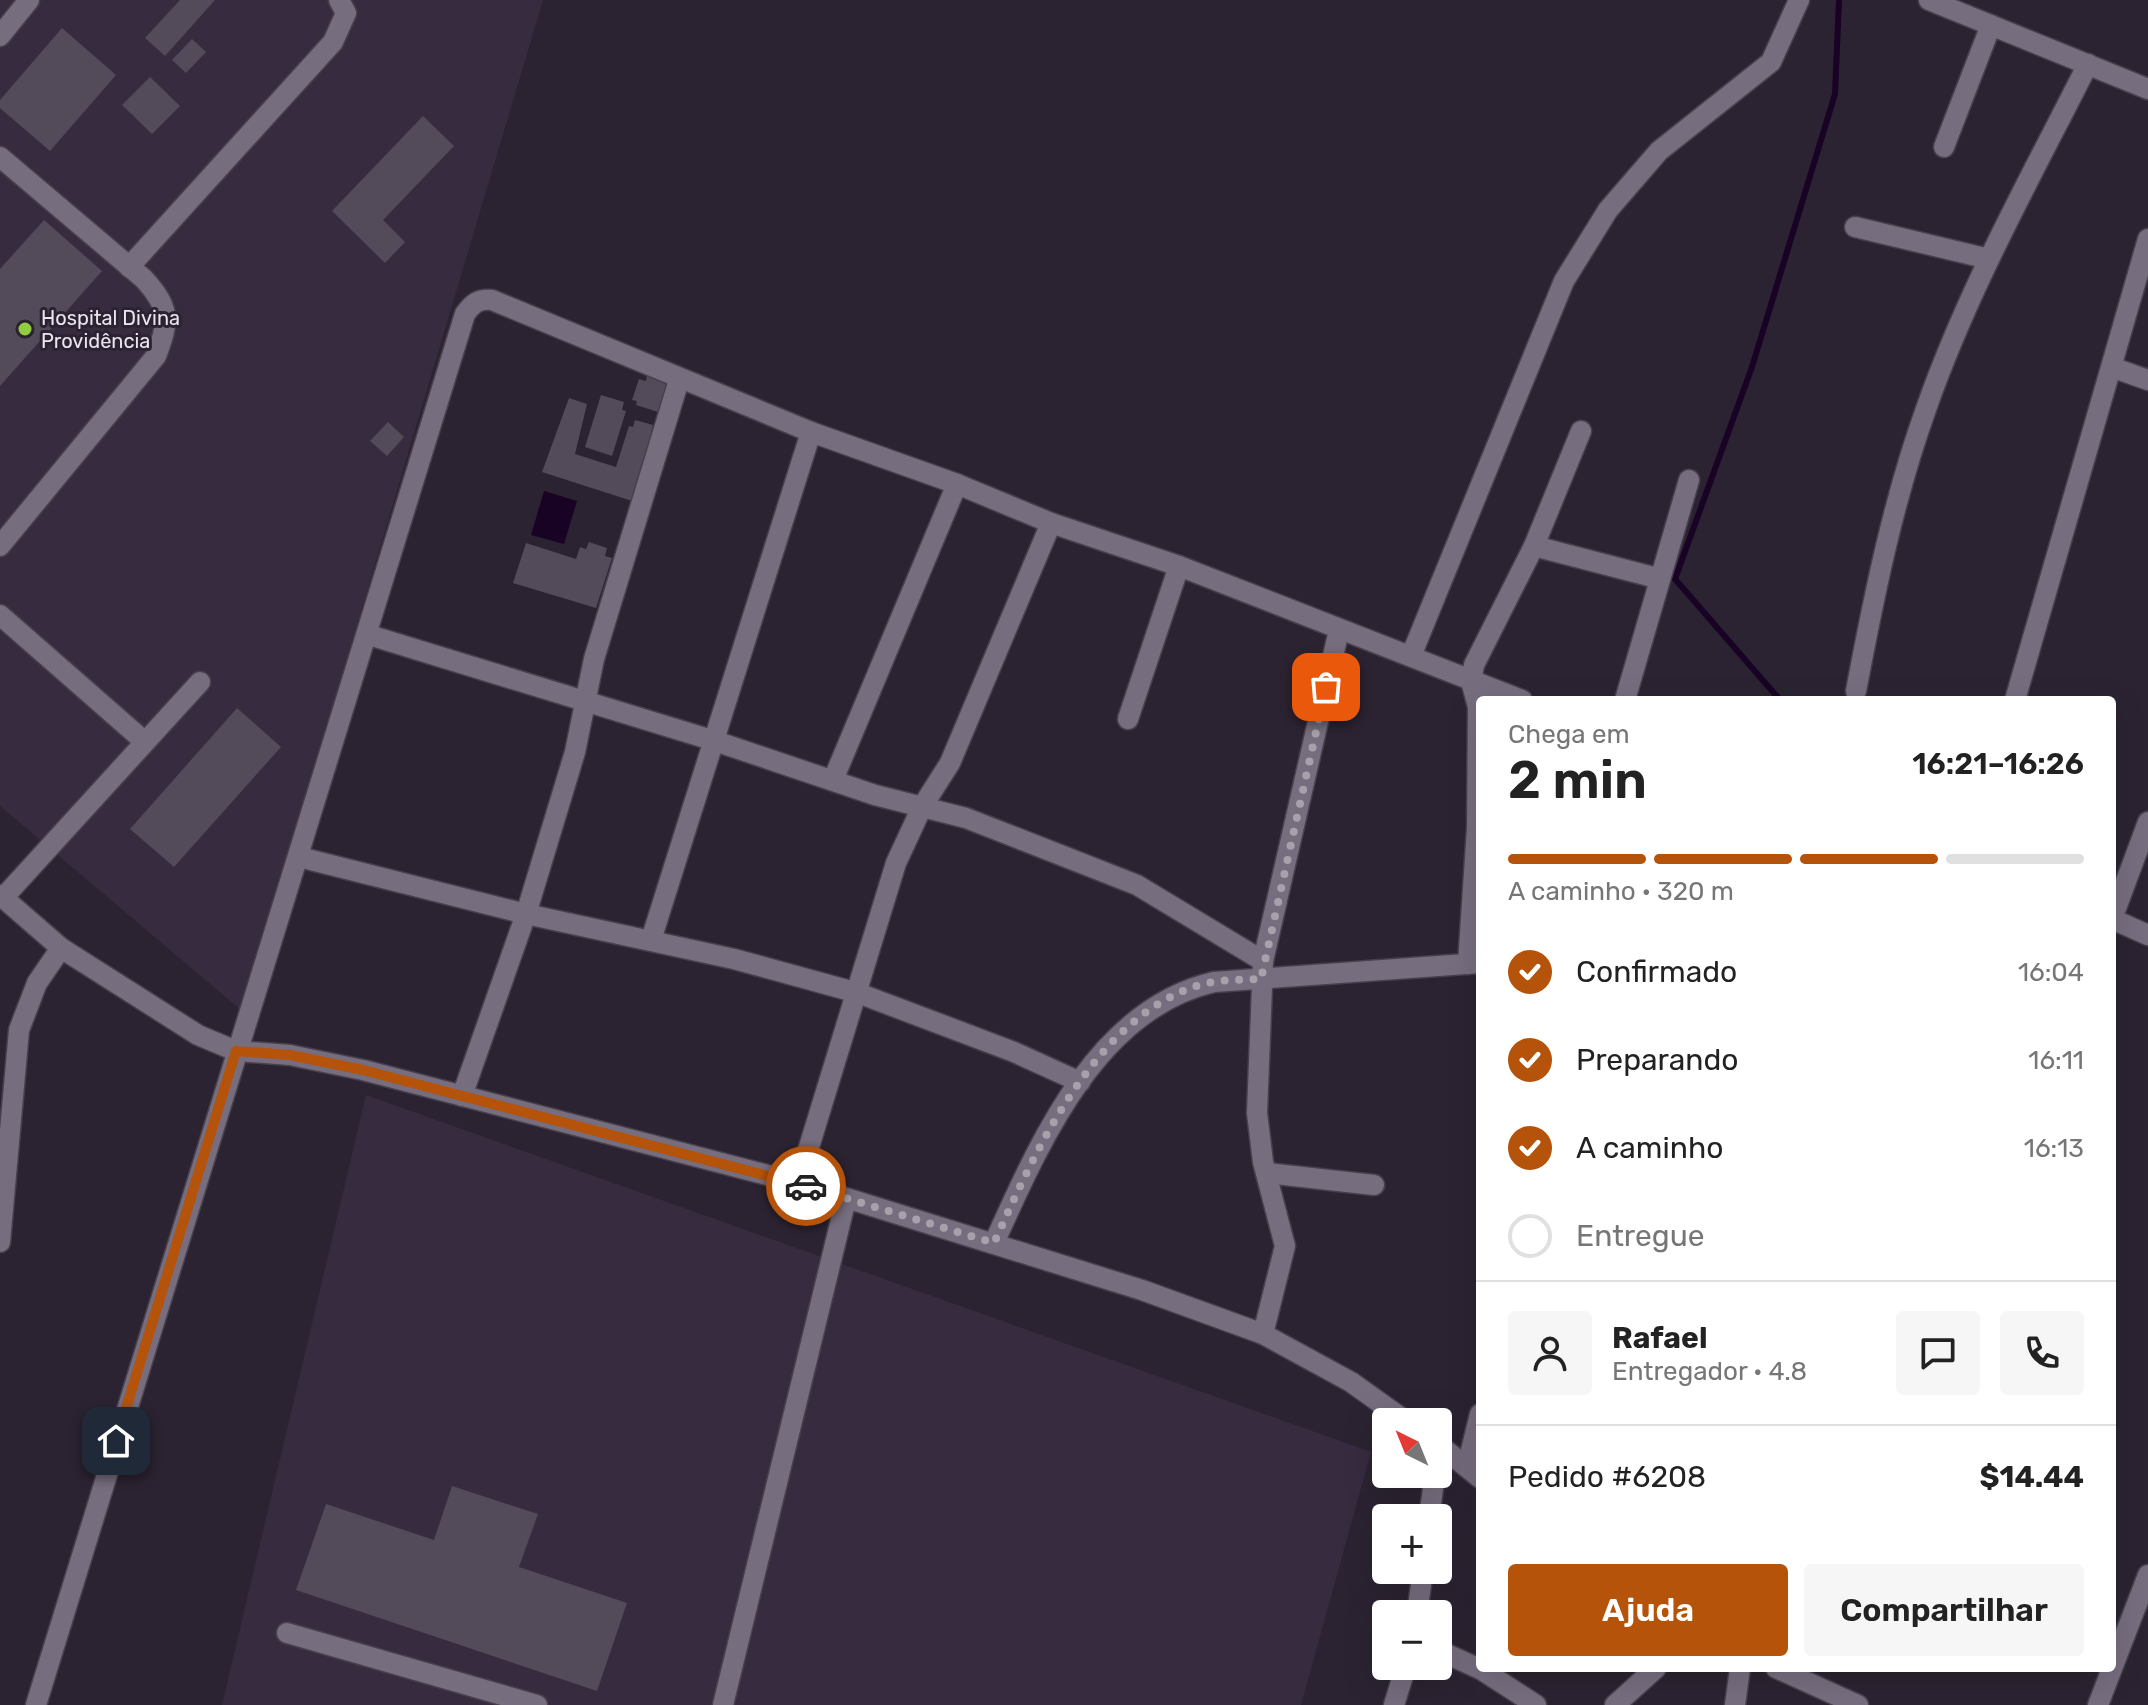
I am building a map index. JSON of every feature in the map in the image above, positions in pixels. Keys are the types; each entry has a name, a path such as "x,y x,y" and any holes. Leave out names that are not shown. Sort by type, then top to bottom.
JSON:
{"street":[{"path":"0,36 29,0"},
{"path":"129,267 333,42 346,13 339,0"},
{"path":"1411,656 1564,281 1608,210 1659,151 1771,62 1799,0"},
{"path":"1929,0 2148,89"},
{"path":"1944,147 1991,25"},
{"path":"1856,691 1880,569 1925,412 1989,259 2088,64"},
{"path":"0,157 129,267 163,301 166,329 156,356 0,546"},
{"path":"1855,227 1989,259"},
{"path":"2016,696 2114,368 2148,239"},
{"path":"36,1705 236,1051 369,635 465,314 472,304 481,299 492,300 679,380 811,432 957,484 1051,523 1179,566 1511,696"},
{"path":"2114,368 2148,380"},
{"path":"462,1096 526,914 575,752 594,659 679,380"},
{"path":"1476,700 1471,681 1478,654 1534,546 1581,431"},
{"path":"651,940 811,432"},
{"path":"1626,696 1657,578 1689,480"},
{"path":"833,780 957,484"},
{"path":"798,1183 896,863 922,807 950,763 1051,523"},
{"path":"1534,546 1657,578"},
{"path":"1128,719 1179,566"},
{"path":"0,615 145,742"},
{"path":"1263,1334 1285,1246 1259,1136 1256,1091 1262,970 1339,630"},
{"path":"369,635 585,704 966,818 1115,875 1156,895 1262,970"},
{"path":"200,682 2,896 61,948 198,1035 236,1051 290,1055 363,1070 798,1183 994,1243 1186,1305 1263,1334 1351,1382 1387,1408"},
{"path":"2116,908 2148,822"},
{"path":"299,857 526,914 651,940 858,993 1014,1052 1080,1082"},
{"path":"994,1243 1030,1167 1080,1082 1120,1036 1174,996 1262,970 1474,964 1476,873"},
{"path":"2116,921 2148,935"},
{"path":"0,1242 19,1030 37,983 61,948"},
{"path":"1267,1173 1374,1185"},
{"path":"723,1705 846,1199"},
{"path":"1473,1472 1476,1447"},
{"path":"1452,1456 1473,1472"},
{"path":"2116,1658 2148,1575"},
{"path":"287,1633 537,1705"},
{"path":"1452,1656 1476,1667"},
{"path":"1485,1672 1536,1705"},
{"path":"1615,1705 1652,1672"},
{"path":"1735,1705 1739,1672"},
{"path":"1785,1672 1858,1705"},
{"path":"2098,1705 2111,1672"},
{"path":"1394,1705 1402,1680"}],"shaded area":[{"path":"0,0 543,0 242,1011 0,806"},
{"path":"544,491 577,501 564,544 531,535"},
{"path":"366,1095 1371,1452 1301,1705 222,1705"}],"building":[{"path":"180,0 215,0 165,56 145,38"},
{"path":"62,28 116,75 50,151 0,108 0,100"},
{"path":"192,39 206,52 186,73 172,60"},
{"path":"150,77 180,106 152,134 122,105"},
{"path":"423,116 454,146 383,220 405,242 385,263 332,211"},
{"name":"Hospital Divina Providência","path":"44,220 102,271 0,386 0,269"},
{"path":"647,375 671,383 661,413 636,405 637,401 632,400 639,379 646,381"},
{"path":"601,395 624,402 622,410 626,411 612,456 585,447"},
{"path":"569,398 587,404 575,454 616,467 629,426 633,427 635,420 653,425 651,433 654,434 632,501 542,472"},
{"path":"388,422 404,437 387,456 370,441"},
{"path":"589,542 607,548 605,556 612,558 596,608 513,583 526,543 576,559 580,547 586,549"},
{"path":"237,708 281,747 174,867 130,829"},
{"path":"452,1486 538,1514 519,1567 627,1603 597,1691 296,1590 326,1504 434,1540"}],"waterway":[{"path":"1777,696 1675,579 1752,367 1835,94 1839,0"}],"way so far":[{"path":"806,1186 994,1243 1023,1180 1066,1103 1120,1036 1174,996 1198,985 1261,979 1326,687"}],"place":[{"name":"Hospital Divina Providência","path":"25,329"}],"route":[{"path":"116,1441 236,1051 290,1055 363,1070 806,1186"}]}
